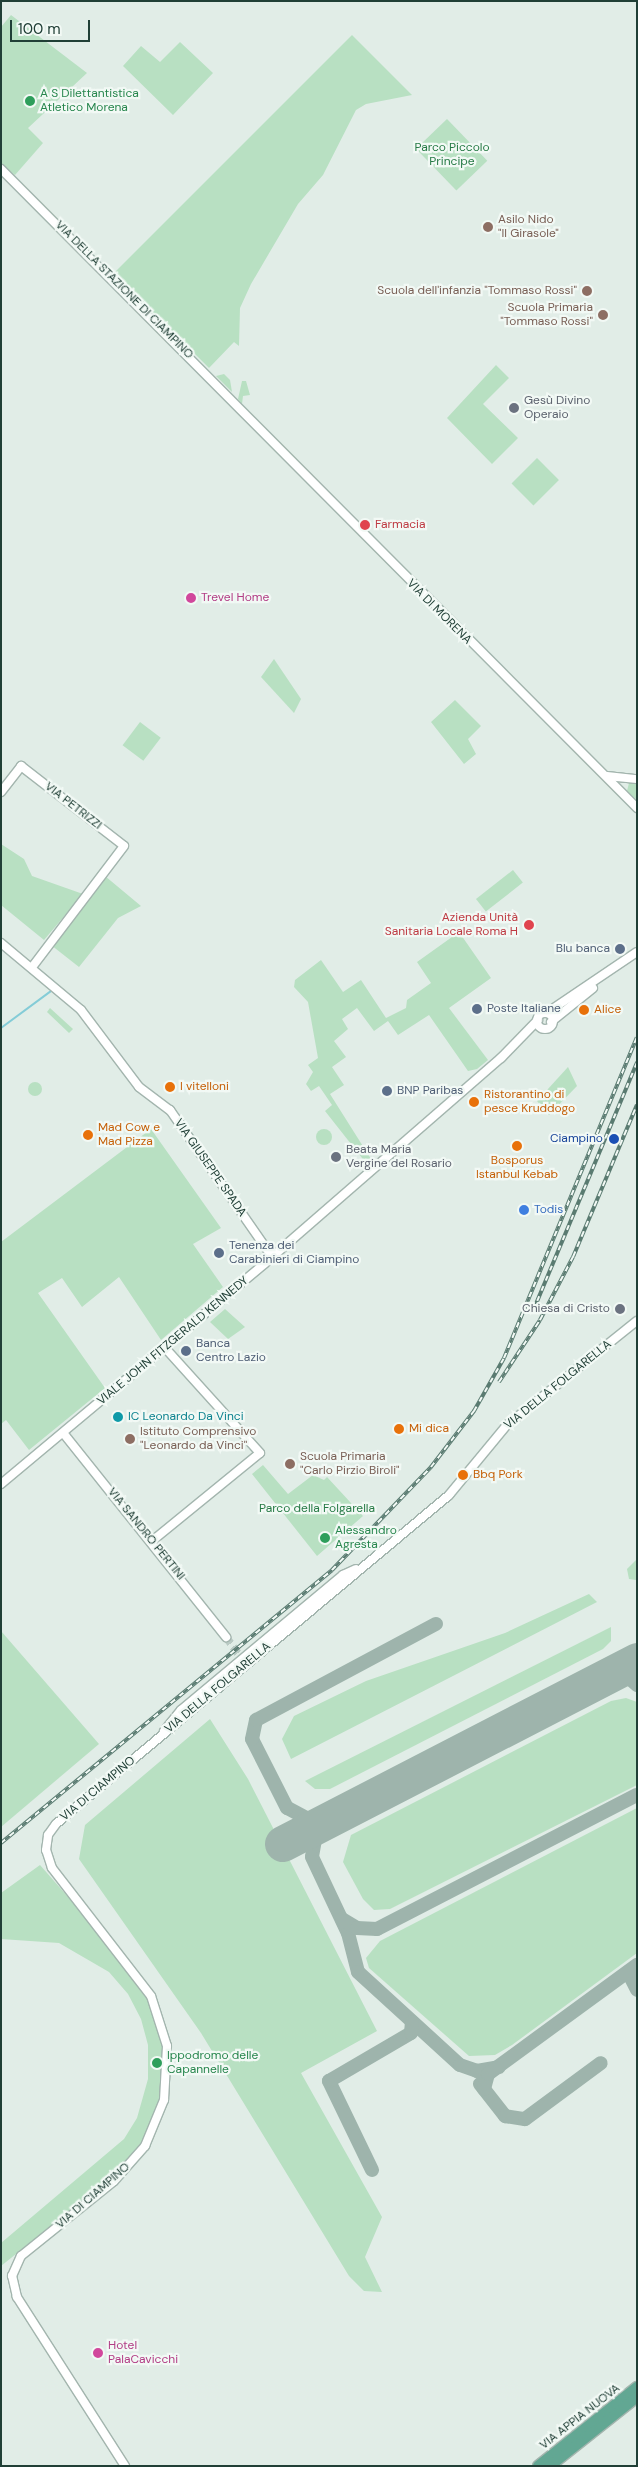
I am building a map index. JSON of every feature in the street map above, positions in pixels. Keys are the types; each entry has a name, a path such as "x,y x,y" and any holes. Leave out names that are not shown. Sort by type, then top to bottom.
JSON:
{"main road":[{"name":"VIA APPIA NUOVA","path":"538,2466 637,2387"},
{"name":"VIA APPIA NUOVA","path":"550,2466 637,2396"}],"street":[{"name":"VIA DELLA STAZIONE DI CIAMPINO","path":"1,170 245,412"},
{"name":"VIA DI MORENA","path":"245,412 637,808"},
{"name":"VIA PETRIZZI","path":"1,792 21,766 124,846 32,967"},
{"path":"604,775 634,779 623,794"},
{"name":"VIA GIUSEPPE SPADA","path":"1,943 32,967 86,1016 139,1087 170,1110 272,1257"},
{"path":"597,982 548,1012 551,1022 597,982 637,952"},
{"name":"VIALE JOHN FITZGERALD KENNEDY","path":"1,1484 64,1434 272,1257 501,1058 538,1020 541,1013 548,1012"},
{"path":"538,1020 541,1030"},
{"name":"VIALE JOHN FITZGERALD KENNEDY","path":"501,1058 541,1030 548,1029 551,1022"},
{"name":"VIA DELLA FOLGARELLA","path":"162,1736 459,1485 507,1426 635,1324"},
{"path":"152,1540 260,1453 165,1348"},
{"name":"VIA SANDRO PERTINI","path":"64,1434 152,1540 226,1636"},
{"name":"VIA DI CIAMPINO","path":"125,2466 17,2297 12,2276 21,2256 129,2166 148,2140 163,2108 168,2055 156,2006 54,1870 46,1850 56,1824 162,1736"}],"green space":[{"name":"A S Dilettantistica Atletico Morena","path":"11,15 87,73 28,128 43,143 15,175 1,164 1,27"},
{"path":"352,35 412,95 366,104 356,110 323,175 298,204 251,284 240,308 239,346 234,342 209,368 114,273"},
{"path":"180,42 213,73 173,115 123,66 141,46 160,62"},
{"name":"Parco Piccolo Principe","path":"447,119 487,161 456,191 416,149"},
{"path":"496,365 509,378 483,404 518,438 492,464 447,418"},
{"path":"224,374 230,380 232,392 216,376"},
{"path":"242,381 246,381 250,395 243,396 242,404 238,399"},
{"path":"537,458 559,480 533,505 512,483"},
{"path":"274,659 301,699 294,713 261,677"},
{"path":"455,700 481,726 468,739 476,754 464,764 431,722"},
{"path":"140,722 161,738 143,761 123,745"},
{"path":"629,783 637,783 637,800 627,791"},
{"path":"1,844 24,859 32,876 83,894 44,940 1,905"},
{"path":"513,870 523,883 486,912 476,899"},
{"path":"105,876 141,906 118,918 79,967 51,945"},
{"path":"459,932 491,978 449,1008 488,1060 477,1069 468,1071 429,1015 398,1035 388,1021 374,1031 357,1008 342,1019 348,1029 334,1041 346,1057 332,1067 344,1085 330,1094 371,1159 366,1163 325,1111 332,1105 319,1086 311,1091 306,1084 313,1072 308,1065 318,1058 308,1002 294,987 295,980 321,960 343,992 361,980 386,1018 406,1008 407,1000 431,983 417,962"},
{"path":"50,1008 73,1029 69,1033 47,1012"},
{"path":"568,1067 577,1086 549,1115 537,1101"},
{"path":"32,1082 38,1082 42,1089 38,1096 32,1096 28,1092 28,1086"},
{"path":"151,1129 221,1228 193,1244 223,1287 161,1340 119,1277 82,1307 62,1278 38,1293 105,1388 29,1450 6,1420 1,1424 1,1242"},
{"path":"324,1129 332,1137 324,1145 316,1137"},
{"path":"225,1309 245,1327 228,1339 210,1322"},
{"name":"Parco della Folgarella","path":"263,1465 288,1494 313,1475 324,1480 327,1477 363,1516 317,1556 252,1474"},
{"path":"637,1559 637,1580 629,1579 627,1569"},
{"path":"589,1594 597,1602 291,1759 282,1739 294,1716 366,1681 505,1633"},
{"path":"611,1627 611,1641 603,1649 330,1789 315,1789 305,1781"},
{"path":"1,1631 99,1744 1,1827"},
{"path":"626,1698 637,1702 637,1785 390,1909 374,1910 363,1899 343,1862 351,1835 611,1701"},
{"path":"210,1719 248,1779 377,2031 301,2073 382,2217 365,2257 382,2292 364,2291 349,2276 201,2033 79,1859 85,1825"},
{"path":"637,1808 637,1953 512,2045 495,2055 469,2056 369,1968 366,1958 380,1941"},
{"name":"Ippodromo delle Capannelle","path":"40,1865 83,1914 153,2007 164,2044 163,2088 147,2135 121,2170 1,2266 1,2243 124,2139 137,2118 148,2079 148,2045 141,2019 128,1994 109,1972 59,1943 1,1939 1,1893"}],"waterway":[{"path":"1,1028 51,991"}],"taxiway":[{"path":"337,1815 310,1820 287,1808 252,1739 256,1720 436,1624"},
{"path":"611,1674 629,1678 637,1685"},
{"path":"342,1919 357,1928 377,1929 637,1795"},
{"path":"333,1819 316,1834 312,1857 348,1933 358,1972 460,2065 477,2071 499,2067"},
{"path":"484,2089 488,2074 637,1965"},
{"path":"628,1972 637,1990"},
{"path":"372,2170 329,2081 411,2033 412,2022"},
{"path":"480,2084 505,2116 525,2119 601,2063"}],"runway":[{"path":"283,1844 637,1661"}],"tunnel":[{"path":"226,1637 242,1659"}],"railway":[{"path":"1,1843 332,1570 431,1467 474,1411 504,1358 637,1037"},
{"path":"533,1311 637,1062"},
{"path":"499,1382 540,1320 573,1257 637,1105"}],"place":[{"name":"A S Dilettantistica Atletico Morena","path":"30,101"},
{"name":"Asilo Nido \"Il Girasole\"","path":"488,227"},
{"name":"Scuola dell'infanzia \"Tommaso Rossi\"","path":"587,291"},
{"name":"Scuola Primaria \"Tommaso Rossi\"","path":"603,315"},
{"name":"Gesù Divino Operaio","path":"514,408"},
{"name":"Farmacia","path":"365,525"},
{"name":"Trevel Home","path":"191,598"},
{"name":"Azienda Unità Sanitaria Locale Roma H","path":"529,925"},
{"name":"Blu banca","path":"620,949"},
{"name":"Poste Italiane","path":"477,1009"},
{"name":"Alice","path":"584,1010"},
{"name":"I vitelloni","path":"170,1087"},
{"name":"BNP Paribas","path":"387,1091"},
{"name":"Ristorantino di pesce Kruddogo","path":"474,1102"},
{"name":"Mad Cow e Mad Pizza","path":"88,1135"},
{"name":"Ciampino","path":"614,1139"},
{"name":"Bosporus Istanbul Kebab","path":"517,1146"},
{"name":"Beata Maria Vergine del Rosario","path":"336,1157"},
{"name":"Todis","path":"524,1210"},
{"name":"Tenenza dei Carabinieri di Ciampino","path":"219,1253"},
{"name":"Chiesa di Cristo","path":"620,1309"},
{"name":"Banca Centro Lazio","path":"186,1351"},
{"name":"IC Leonardo Da Vinci","path":"118,1417"},
{"name":"Mi dica","path":"399,1429"},
{"name":"Istituto Comprensivo \"Leonardo da Vinci\"","path":"130,1439"},
{"name":"Scuola Primaria \"Carlo Pirzio Biroli\"","path":"290,1464"},
{"name":"Bbq Pork","path":"463,1475"},
{"name":"Alessandro Agresta","path":"325,1538"},
{"name":"Ippodromo delle Capannelle","path":"157,2063"},
{"name":"Hotel PalaCavicchi","path":"98,2353"}]}
